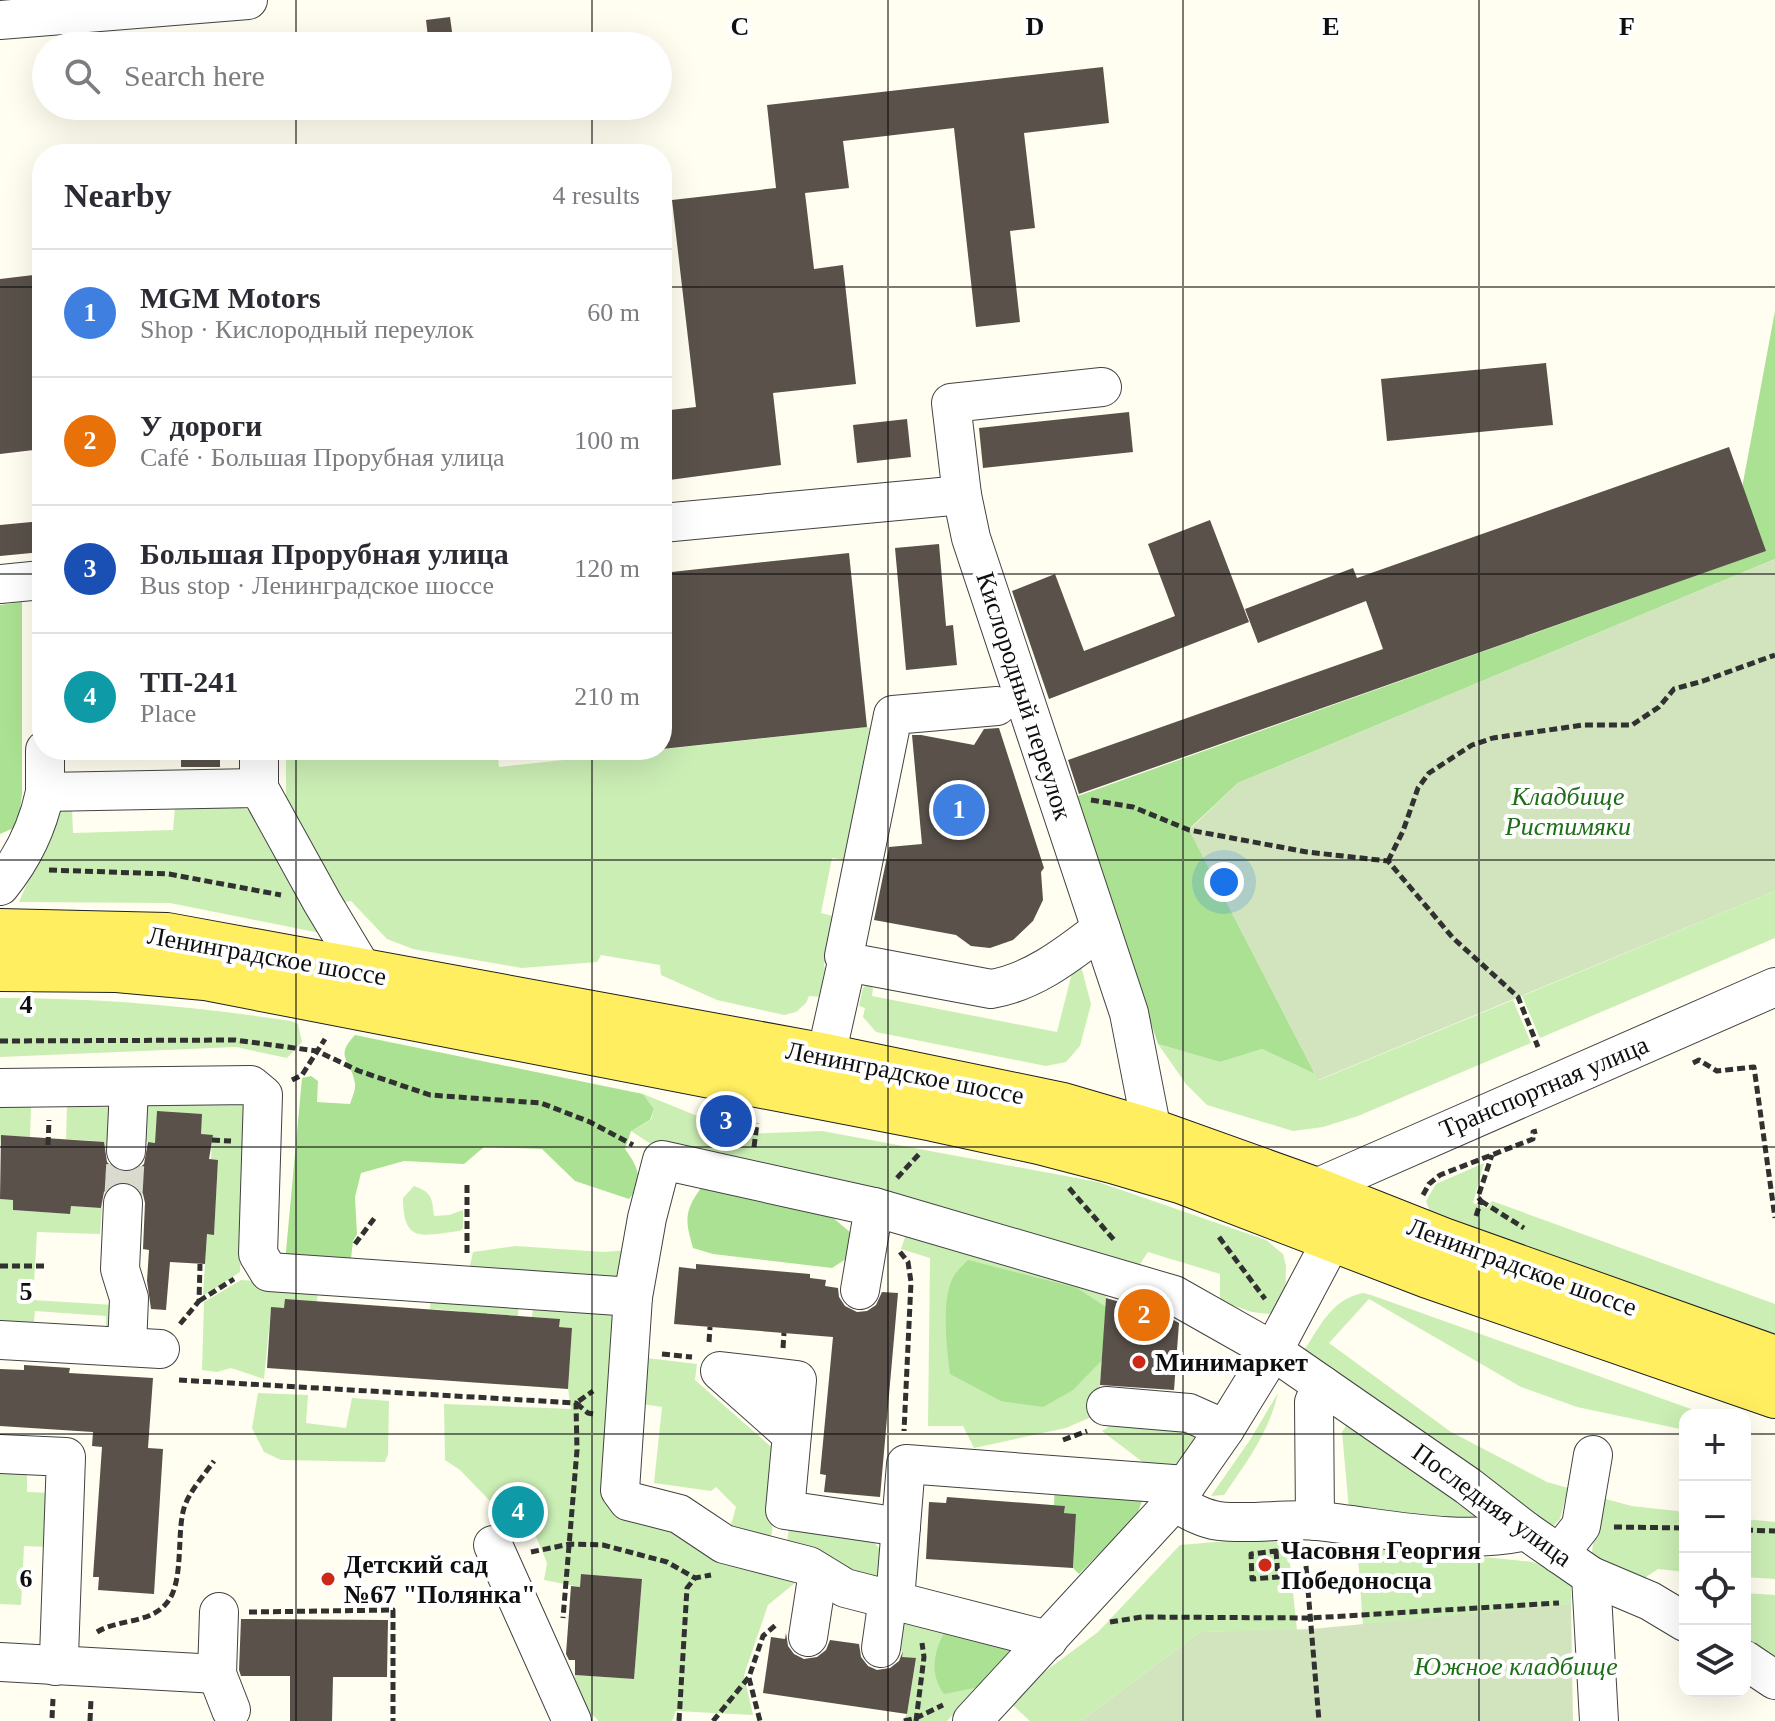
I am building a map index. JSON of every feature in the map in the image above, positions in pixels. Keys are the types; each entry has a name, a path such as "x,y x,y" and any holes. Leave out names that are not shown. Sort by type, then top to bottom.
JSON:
{"main road":[{"name":"Ленинградское шоссе","path":"0,931 167,935 826,1056 1063,1105 1152,1131 1314,1189 1443,1240 1775,1358"},
{"name":"Ленинградское шоссе","path":"0,969 117,970 205,978 1039,1142 1183,1182 1428,1276 1775,1396"}],"street":[{"path":"0,20 248,0"},
{"name":"Кислородный переулок","path":"1102,387 951,403 962,495 971,538 1129,1013 1152,1131"},
{"path":"672,522 962,495"},
{"path":"0,584 32,581"},
{"path":"826,1056 847,962 844,956 893,715 997,706"},
{"path":"7,877 40,815 45,792 45,760"},
{"path":"259,760 259,788 364,972"},
{"path":"45,792 157,774 259,788"},
{"path":"847,962 991,989 1014,985 1036,974 1101,929"},
{"name":"Транспортная улица","path":"1314,1189 1775,987"},
{"path":"0,1088 129,1089 251,1085 263,1095 258,1254 269,1272 633,1297"},
{"path":"126,1151 129,1089"},
{"path":"662,1160 647,1218 633,1297 620,1490 628,1501 679,1514 724,1544 809,1566 845,1588 1054,1633"},
{"name":"Последняя улица","path":"662,1160 873,1212 1174,1295 1279,1340 1322,1385 1468,1486 1526,1531 1570,1540 1591,1576 1599,1721"},
{"path":"123,1203 120,1269 155,1359"},
{"path":"860,1290 873,1212"},
{"path":"972,1721 1180,1494 1225,1429 1279,1340 1333,1238"},
{"path":"0,1340 155,1359"},
{"path":"1310,1534 1314,1402 1322,1385"},
{"path":"1106,1406 1189,1413 1225,1429"},
{"path":"792,1435 785,1510 901,1527"},
{"path":"0,1454 66,1457 57,1662"},
{"path":"1570,1540 1593,1455"},
{"path":"881,1648 892,1599 906,1464 1180,1494 1195,1514 1218,1521 1310,1534 1498,1538 1526,1531"},
{"path":"495,1551 572,1721"},
{"path":"808,1637 818,1572"},
{"path":"1591,1576 1650,1601 1679,1618"},
{"path":"219,1612 217,1674 231,1710"},
{"path":"0,1662 57,1662 217,1674"},
{"path":"1751,1664 1775,1680"}],"path":[{"path":"1388,861 1403,831 1418,788 1429,773 1472,745 1493,738 1583,725 1632,725 1659,707 1674,689 1775,655"},
{"path":"1057,793 1133,807 1189,830 1307,852 1388,861 1453,938 1518,997 1538,1047"},
{"path":"7,877 169,874 322,902"},
{"path":"263,1095 302,1075 325,1038"},
{"path":"0,1041 235,1040 317,1051 359,1071 430,1095 541,1103 590,1122 662,1160"},
{"path":"1688,1065 1699,1060 1717,1071 1754,1067 1775,1218"},
{"path":"1422,1202 1423,1192 1440,1175 1533,1139 1533,1132 1547,1126"},
{"path":"906,1464 904,1428 911,1282 908,1262 873,1212 928,1143"},
{"path":"1480,1205 1478,1197 1492,1155"},
{"path":"1063,1181 1122,1249"},
{"path":"467,1183 467,1250"},
{"path":"355,1244 376,1216"},
{"path":"1217,1234 1237,1257 1279,1340"},
{"path":"199,1301 200,1264"},
{"path":"0,1266 44,1266"},
{"path":"155,1359 199,1301 222,1287"},
{"path":"155,1359 576,1403 588,1413"},
{"path":"576,1403 590,1391"},
{"path":"563,1622 577,1450 576,1403"},
{"path":"57,1662 109,1625 144,1619 166,1605 175,1585 184,1507 214,1461"},
{"path":"1570,1540 1679,1529"},
{"path":"1751,1530 1775,1531"},
{"path":"1310,1534 1311,1618 1319,1721"},
{"path":"495,1551 570,1544 603,1545 667,1562 695,1578 724,1573 751,1551"},
{"path":"1276,1551 1278,1577 1252,1579 1251,1554 1276,1551"},
{"path":"679,1721 687,1588 695,1578"},
{"path":"892,1599 920,1631 924,1657 916,1721"},
{"path":"1054,1633 1142,1617 1311,1618 1560,1603"},
{"path":"219,1612 393,1610 393,1721"},
{"path":"749,1677 760,1721"}],"green space":[{"path":"1775,311 1775,559 1238,783 1189,829 1315,1074 1262,1049 1220,1062 1158,1044 1075,797 1765,551 1742,488"},
{"name":"Кладбище Ристимяки","path":"1775,559 1775,891 1318,1080 1189,830 1238,783"},
{"path":"22,602 22,794 18,826 0,834 0,605"},
{"path":"870,728 844,860 832,858 821,913 833,916 824,965 827,975 821,997 809,996 796,1012 784,1015 717,1000 661,975 660,965 601,955 597,962 522,968 413,949 387,939 351,901 339,903 286,807 286,760 498,760 499,767 563,760 672,760 672,748"},
{"path":"232,805 247,809 257,817 320,933 170,903 19,902 60,808 72,808 73,833 173,830 175,806"},
{"path":"1775,891 1775,938 1540,1038 1522,996"},
{"path":"1081,966 1091,1004 1080,1046 1066,1062 1046,1066 876,1032 863,1017 865,1008 859,1006 867,984 873,988 872,996 1057,1032 1073,969"},
{"path":"0,998 146,1004 291,1021 298,1024 302,1042 287,1058 236,1047 0,1057"},
{"path":"1513,1000 1531,1043 1358,1116 1323,1127 1293,1131 1207,1105 1186,1084 1158,1044 1220,1062 1262,1049 1315,1074 1319,1080"},
{"path":"355,1035 643,1094 654,1109 650,1120 631,1131 625,1149 638,1174 634,1192 629,1199 575,1181 542,1149 484,1147 464,1164 404,1161 361,1173 355,1197 357,1234 353,1241 350,1267 285,1262 302,1078 311,1076 318,1081 317,1102 350,1104 355,1084 345,1049"},
{"path":"235,1094 247,1107 240,1272 203,1296 207,1234 214,1234 218,1161 211,1160 212,1135 155,1143 138,1141 141,1105"},
{"path":"643,1094 742,1134 822,1131 1098,1182 1266,1240 1283,1254 1286,1266 1285,1304 1280,1311 1269,1314 1252,1312 1220,1301 1220,1274 1148,1252 1132,1276 878,1200 651,1144 631,1131 651,1120 654,1109"},
{"path":"0,1105 31,1106 30,1137 2,1135 0,1142"},
{"path":"67,1106 110,1107 114,1150 93,1149 93,1141 66,1139"},
{"path":"1484,1163 1473,1203 1487,1208 1492,1201 1775,1304 1775,1335 1431,1215 1426,1201 1436,1184"},
{"path":"414,1186 430,1196 434,1216 463,1210 463,1228 426,1235 411,1230 404,1213 403,1198"},
{"path":"701,1188 816,1209 832,1217 851,1233 846,1259 832,1268 713,1254 693,1248 688,1216 691,1203"},
{"path":"0,1199 13,1200 13,1210 70,1214 71,1206 102,1208 100,1234 37,1232 33,1300 114,1305 112,1338 106,1338 106,1316 35,1311 33,1329 0,1327"},
{"path":"909,1225 1107,1284 1098,1414 1066,1428 974,1448 963,1426 928,1426 930,1258 901,1249"},
{"path":"516,1246 603,1252 631,1250 623,1280 468,1275 473,1252"},
{"path":"968,1260 1077,1288 1106,1307 1102,1360 1073,1390 1043,1407 1001,1401 950,1374 947,1295 955,1274"},
{"path":"241,1280 318,1285 317,1302 271,1308 264,1379 231,1368 217,1372 202,1370 204,1302"},
{"path":"431,1293 519,1298 518,1316 487,1313 485,1322 460,1311 430,1309"},
{"path":"1363,1293 1371,1295 1691,1409 1679,1409 1679,1429 1577,1407 1521,1387 1369,1299 1329,1343 1451,1432 1547,1482 1568,1488 1560,1519 1549,1530 1303,1352 1334,1308"},
{"path":"534,1299 617,1308 610,1505 806,1574 768,1605 744,1675 753,1715 676,1711 672,1721 599,1721 583,1706 574,1675 634,1679 642,1579 582,1574 580,1587 544,1580 547,1563 531,1524 541,1517 524,1489 495,1506 460,1470 445,1460 444,1404 571,1409 568,1389 572,1328 559,1327 559,1319 532,1317"},
{"path":"639,1357 697,1364 695,1380 776,1451 772,1533 766,1545 728,1536 736,1507 716,1487 711,1491 654,1483 662,1407 643,1404"},
{"path":"258,1393 308,1395 306,1423 346,1428 352,1398 389,1401 388,1454 385,1462 281,1460 264,1452 252,1428"},
{"path":"1278,1393 1269,1421 1249,1459 1224,1495 1211,1496 1250,1440"},
{"path":"1125,1416 1188,1428 1197,1440 1195,1451 1161,1476 1102,1431"},
{"path":"1351,1418 1480,1513 1473,1521 1349,1510 1342,1432"},
{"path":"0,1466 27,1467 27,1492 51,1493 48,1547 24,1546 21,1605 0,1604"},
{"path":"1055,1481 1143,1498 1137,1515 1079,1574 1073,1568 1076,1514 1064,1513 1065,1506 1054,1505"},
{"path":"1598,1497 1632,1506 1679,1511 1679,1571 1658,1569 1643,1579 1591,1562"},
{"path":"1751,1520 1775,1522 1775,1579 1751,1577"},
{"path":"790,1522 872,1540 882,1552 881,1572 874,1579 857,1574 833,1557 786,1548"},
{"path":"1287,1536 1297,1630 1200,1632 1081,1721 1030,1721 1007,1700 1098,1632 1180,1545"},
{"path":"1357,1544 1533,1562 1553,1570 1571,1584 1571,1604 1363,1625"},
{"path":"1751,1593 1775,1595 1775,1663 1751,1645"},
{"name":"Южное кладбище","path":"1571,1604 1573,1721 1081,1721 1200,1632 1312,1629"},
{"path":"898,1610 1012,1652 947,1721 902,1721 907,1714 916,1659 902,1657 903,1651 890,1649"},
{"path":"951,1623 1007,1643 1012,1652 979,1687 944,1694 936,1677 935,1658"}],"building":[{"path":"450,17 452,32 427,32 426,20"},
{"path":"1103,67 1109,123 1024,133 1035,228 1010,231 1020,322 976,327 954,128 843,141 849,188 805,193 814,269 843,265 856,384 773,393 781,465 672,480 672,410 696,407 672,200 776,188 767,105"},
{"path":"32,275 32,450 0,454 0,279"},
{"path":"1546,363 1553,425 1387,441 1381,379"},
{"path":"1129,412 1133,452 983,468 979,428"},
{"path":"907,419 911,457 857,463 853,425"},
{"path":"1729,447 1766,551 1079,794 1068,760 1383,649 1366,601 1258,643 1245,609 1353,568 1357,578"},
{"path":"1210,520 1249,622 1049,699 1012,591 1055,574 1084,651 1175,616 1148,544"},
{"path":"32,522 32,553 0,556 0,525"},
{"path":"939,544 946,626 953,625 957,665 906,670 895,548"},
{"path":"849,553 867,727 672,748 672,572"},
{"path":"999,728 1044,868 1041,872 1043,900 1033,921 1013,940 990,948 971,946 956,935 874,920 889,847 922,844 912,735 974,745 984,729"},
{"path":"181,760 220,760 220,767 181,767"},
{"path":"157,1111 202,1114 201,1134 213,1135 209,1159 218,1160 214,1235 207,1234 205,1264 170,1262 166,1310 151,1309 147,1281 149,1250 143,1249 145,1203 143,1194 135,1185 125,1181 114,1183 104,1192 101,1208 71,1206 70,1214 13,1210 13,1200 0,1199 1,1135 104,1142 107,1162 115,1170 126,1173 144,1164 148,1142 155,1143"},
{"path":"696,1264 810,1274 810,1278 826,1280 825,1286 838,1288 845,1306 857,1312 867,1311 876,1305 882,1292 898,1293 880,1497 824,1492 826,1475 820,1474 833,1337 674,1324 679,1267 696,1269"},
{"path":"1106,1298 1165,1315 1179,1323 1174,1390 1100,1385"},
{"path":"285,1299 560,1319 559,1327 572,1328 568,1389 267,1368 271,1307 284,1308"},
{"path":"24,1365 70,1368 69,1373 153,1378 148,1448 163,1449 154,1594 98,1590 99,1577 93,1577 102,1447 92,1446 93,1432 0,1426 0,1369 24,1370"},
{"path":"524,1489 541,1518 512,1535 495,1506"},
{"path":"947,1497 1065,1506 1064,1513 1076,1514 1073,1568 926,1559 929,1502 946,1503"},
{"path":"581,1574 642,1579 634,1679 575,1675 575,1660 569,1660 566,1654 571,1586 580,1587"},
{"path":"241,1619 388,1620 387,1677 333,1677 332,1721 290,1721 290,1676 241,1676"},
{"path":"786,1633 788,1646 794,1654 804,1659 817,1657 826,1650 830,1640 859,1644 861,1657 868,1666 877,1670 890,1668 899,1661 903,1651 902,1657 916,1658 907,1714 763,1693 771,1637 785,1639"}],"tunnel":[{"path":"123,1203 126,1151"}],"place":[{"name":"MGM Motors","path":"959,810"},
{"name":"Большая Прорубная улица","path":"726,1121"},
{"name":"У дороги","path":"1144,1315"},
{"name":"Минимаркет","path":"1139,1362"},
{"name":"ТП-241","path":"518,1512"},
{"name":"Часовня Георгия Победоносца","path":"1265,1565"},
{"name":"Детский сад №67 \"Полянка\"","path":"328,1579"}]}
